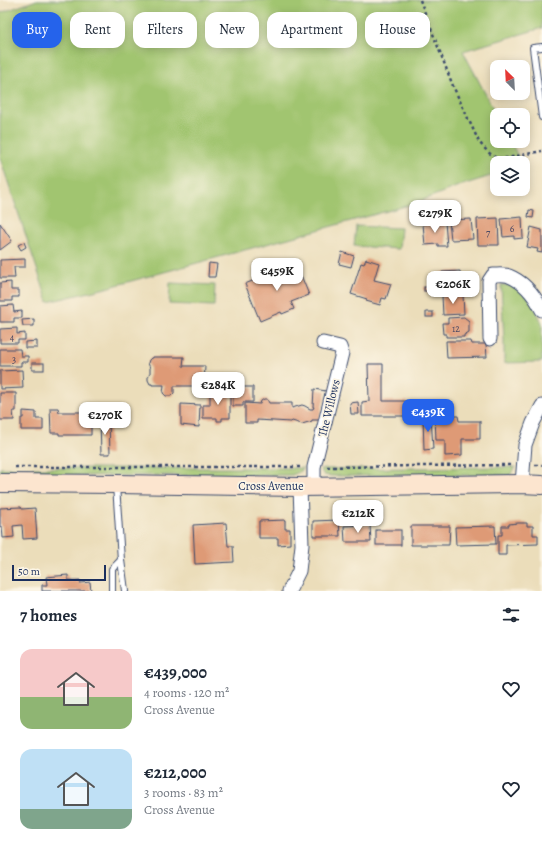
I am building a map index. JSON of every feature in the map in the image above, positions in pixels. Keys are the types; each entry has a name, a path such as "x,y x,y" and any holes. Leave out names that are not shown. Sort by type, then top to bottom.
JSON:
{"street":[{"path":"490,339 489,281 493,275 508,275 524,285 542,310"},
{"name":"The Willows","path":"289,591 300,571 307,487 314,467 342,353 340,347 323,343"},
{"path":"522,484 525,445 533,423 542,406"},
{"name":"Cross Avenue","path":"0,483 307,487 542,485"}],"lane":[{"path":"542,47 533,48 542,117"},
{"path":"116,484 121,560 125,591"},
{"path":"112,591 112,570 121,560"}],"path":[{"path":"420,0 454,86 479,142 496,158 507,158 542,151"},
{"path":"8,467 542,465"}],"green space":[{"path":"37,0 542,0 542,28 463,51 493,108 490,108 490,148 514,148 518,156 490,156 490,176 456,187 413,204 102,289 48,302 0,158 0,13"},
{"path":"356,226 401,228 399,249 354,246"},
{"path":"170,283 215,285 214,306 169,304"},
{"path":"501,285 514,287 529,298 537,312 542,323 542,362 504,363"},
{"path":"516,467 510,475 332,476 324,475 320,469"},
{"path":"0,468 304,468 292,475 0,476"}],"building":[{"path":"415,210 422,210 422,217 416,218"},
{"path":"529,210 534,211 533,218 528,217"},
{"path":"522,217 523,238 514,239 514,236 503,237 501,219"},
{"path":"498,218 499,245 478,245 477,219"},
{"path":"471,219 473,239 451,240 449,220"},
{"path":"445,222 447,246 438,246 438,244 425,245 423,224"},
{"path":"0,223 12,241 0,250"},
{"path":"531,227 542,230 542,253 537,252 538,249 527,247"},
{"path":"24,242 26,247 21,250 18,245"},
{"path":"342,252 354,256 351,267 339,264"},
{"path":"25,259 25,267 14,267 15,278 0,278 0,260"},
{"path":"366,259 379,263 374,280 391,284 386,299 382,298 380,305 366,301 367,299 351,294 361,263 364,264"},
{"path":"209,263 217,264 215,277 208,277"},
{"path":"296,263 309,295 291,302 294,309 282,314 281,312 260,321 245,284"},
{"path":"460,271 462,291 443,292 442,272"},
{"path":"11,282 11,290 19,290 19,297 12,297 12,301 0,301 0,283"},
{"path":"424,287 430,287 430,291 424,291"},
{"path":"463,295 464,314 443,315 442,296"},
{"path":"13,305 14,312 22,311 22,318 14,318 14,322 0,322 0,306"},
{"path":"426,312 433,312 433,317 426,317"},
{"path":"464,317 469,321 469,332 464,335 464,337 446,337 446,334 443,334 442,323 448,323 448,318"},
{"path":"34,319 34,326 23,326 22,320"},
{"path":"17,328 17,334 25,333 25,340 18,340 18,343 0,343 0,329"},
{"path":"37,341 37,348 25,348 25,342"},
{"path":"446,341 471,341 472,344 486,344 487,357 447,358"},
{"path":"0,349 20,349 21,356 28,356 28,362 21,362 21,366 0,366"},
{"path":"153,357 184,357 183,366 205,366 204,385 174,386 174,393 171,396 166,396 163,393 164,385 152,385 148,380 150,368 148,363"},
{"path":"32,363 44,363 44,370 32,370"},
{"path":"368,364 383,364 383,401 407,401 407,416 362,416 362,402 369,401"},
{"path":"22,370 23,388 0,389 0,371"},
{"path":"233,374 240,374 240,387 253,387 253,402 243,402 243,406 233,406"},
{"path":"314,389 326,391 319,420 312,420 302,424 292,421 257,420 257,423 245,423 245,403 260,404 261,401 267,399 269,403 292,403 292,408 302,405 313,409"},
{"path":"210,392 230,392 230,418 222,418 222,421 217,421 217,418 203,418 203,405 210,405"},
{"path":"0,393 16,393 16,411 13,411 14,420 0,420"},
{"path":"358,402 359,414 351,414 350,403"},
{"path":"181,404 200,405 199,427 181,425"},
{"path":"50,408 58,408 59,412 85,412 85,421 91,421 91,435 59,435 59,433 51,433"},
{"path":"95,410 100,410 100,419 95,419"},
{"path":"23,411 36,412 36,419 43,419 43,430 21,430 21,418 23,418"},
{"path":"431,416 433,449 424,450 423,417"},
{"path":"435,416 458,416 459,421 480,421 480,439 462,439 462,455 445,456 445,440 436,440"},
{"path":"100,419 109,419 110,454 101,454"},
{"path":"21,507 22,509 35,508 37,538 23,539 22,525 13,526 14,537 3,538 2,526 0,527 0,508"},
{"path":"285,520 285,529 290,529 290,544 278,545 278,538 259,538 259,521"},
{"path":"339,520 340,536 313,536 313,521"},
{"path":"226,523 228,546 233,546 234,562 195,564 193,525"},
{"path":"527,523 527,526 533,526 533,535 538,535 538,544 506,545 506,555 498,555 498,535 502,535 502,526 509,526 509,524"},
{"path":"370,525 371,542 345,542 344,526"},
{"path":"411,526 450,526 449,545 411,545"},
{"path":"495,526 496,544 456,545 455,527"},
{"path":"376,530 401,530 401,545 376,545"},
{"path":"68,575 68,580 80,580 80,583 90,582 91,591 42,591 42,585 47,585 46,577"}]}
